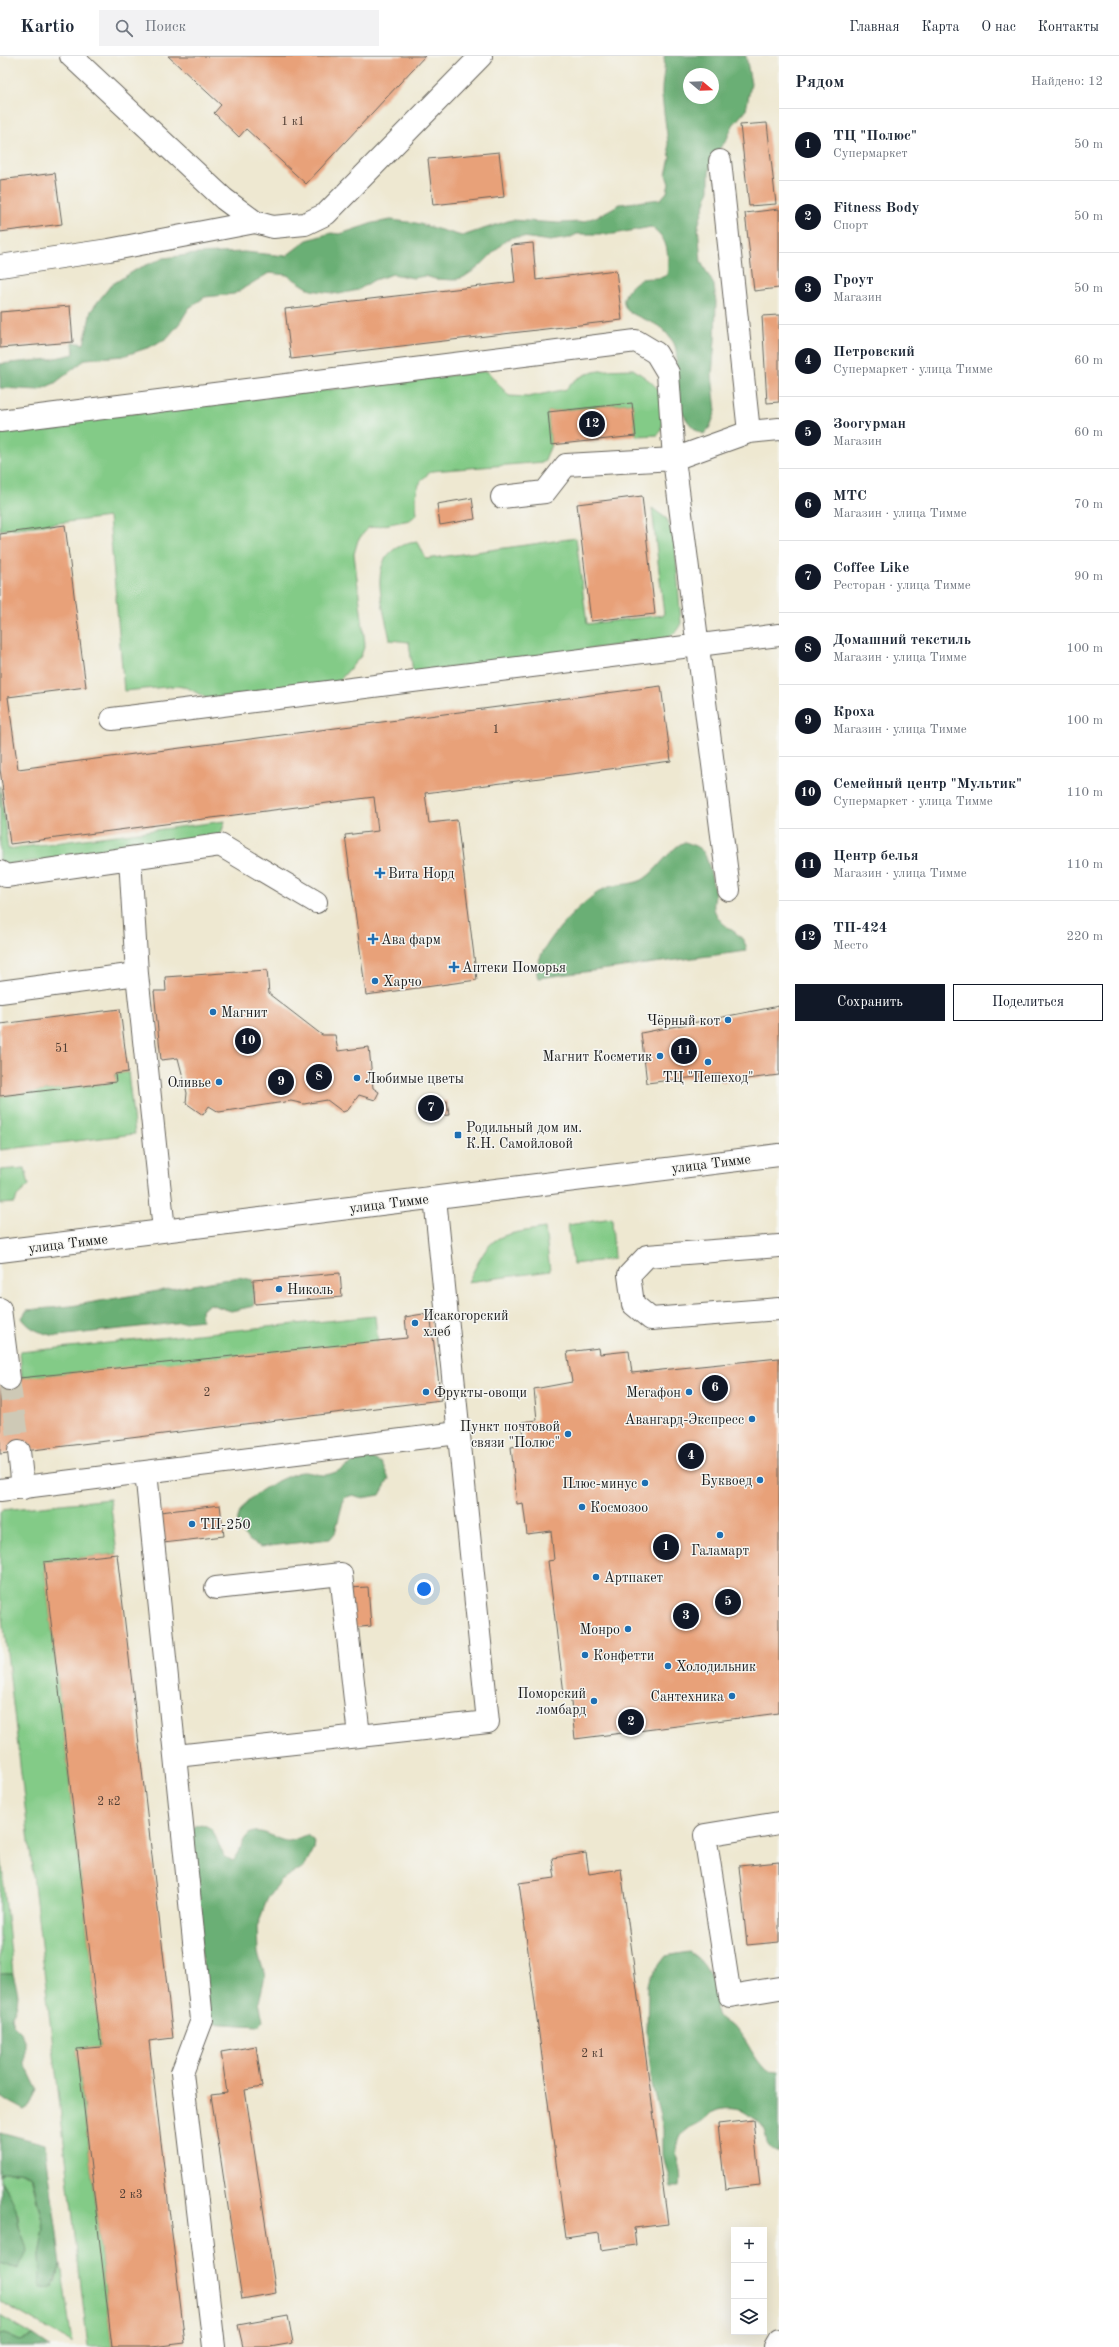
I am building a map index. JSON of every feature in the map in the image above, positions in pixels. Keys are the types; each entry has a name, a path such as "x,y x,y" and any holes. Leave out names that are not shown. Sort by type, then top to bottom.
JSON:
{"main road":[{"path":"71,56 224,199 256,222 273,227 305,224 326,214 481,56"},
{"path":"720,161 749,432"},
{"path":"0,266 109,250 256,222"},
{"path":"0,421 636,340 656,353 668,373 674,459 729,890"},
{"path":"502,497 545,492 566,465 674,459 749,432 779,429"},
{"path":"112,718 779,635"},
{"path":"0,872 6,876 220,844 316,902"},
{"path":"130,858 137,974 164,1230"},
{"path":"0,992 137,974"},
{"name":"улица Тимме","path":"0,1251 779,1155"},
{"path":"176,1756 488,1722 435,1198"},
{"path":"779,1246 647,1256 629,1275 633,1304 651,1319 779,1309"},
{"path":"0,1309 9,1379"},
{"path":"0,1490 458,1433"},
{"path":"19,1451 24,1488"},
{"path":"146,1472 202,2020 182,2072 214,2347"},
{"path":"216,1588 341,1574 359,1736"},
{"path":"779,1823 705,1835 730,1996 779,1988"},
{"path":"775,2347 779,2340"}],"green space":[{"path":"664,56 746,56 751,84 746,110 733,125 726,141 713,156 709,173 709,190 698,226 701,262 714,285 716,302 712,375 716,411 710,427 704,434 691,425 686,419 679,404 675,381 676,349 674,344 661,328 634,315 628,311 624,304 627,292 636,283 642,279 667,275 668,254 664,242 657,231 651,227 614,234 577,234 569,238 550,241 513,237 505,241 479,267 464,277 454,280 435,279 425,276 413,278 393,274 374,280 358,290 339,294 311,290 287,275 269,273 234,294 205,297 189,308 179,324 167,338 150,347 123,356 86,359 55,383 39,390 0,388 0,364 51,359 74,354 73,342 84,344 91,311 111,285 139,268 164,258 195,254 244,252 286,256 307,240 331,233 340,234 373,223 391,220 416,223 462,236 511,220 558,223 582,222 598,216 620,204 661,199 667,192 669,184 666,175 670,158 662,97"},
{"path":"633,369 651,382 659,392 663,404 663,424 658,435 636,436 632,403 548,412 551,445 544,462 432,471 426,475 419,484 416,495 417,514 410,520 368,528 358,540 354,554 365,644 361,656 339,681 208,699 188,688 177,686 124,691 109,517 0,530 0,429 487,371 509,396 528,397 567,389 580,377 588,374 606,370"},
{"path":"652,508 667,519 675,544 681,623 678,629 669,636 663,639 413,673 409,642 390,640 381,594 380,579 382,566 389,554 400,546 418,542 426,559 576,538 587,624 664,615"},
{"path":"0,786 8,849 225,821 220,837 3,865 0,862"},
{"path":"685,842 698,847 704,853 709,867 715,894 714,909 722,922 742,939 747,951 538,978 537,968 541,955 559,928 571,915 583,904 604,889 642,880 654,871 669,853"},
{"path":"128,1072 135,1134 0,1150 0,1096 116,1082 115,1074"},
{"path":"25,1168 29,1185 17,1196 15,1203 0,1204 0,1170"},
{"path":"612,1218 614,1259 573,1264 568,1225"},
{"path":"545,1228 550,1271 468,1282 483,1254 496,1240 514,1233"},
{"path":"239,1277 253,1280 254,1306 231,1311 210,1304 201,1310 202,1320 57,1336 42,1333 29,1326 22,1318 27,1310 71,1306"},
{"path":"375,1316 378,1342 22,1378 20,1352"},
{"path":"368,1457 382,1463 389,1479 380,1495 362,1498 353,1495 344,1498 335,1533 330,1539 261,1547 245,1537 238,1526 239,1515 246,1504 270,1485 301,1472 321,1475 330,1474 358,1460"},
{"path":"110,1499 117,1554 44,1562 101,2047 77,2050 112,2347 88,2347 0,1593 0,1513 2,1510"},
{"path":"202,1824 212,1829 224,1856 233,1861 246,1837 254,1832 263,1833 286,1841 291,1841 307,1835 315,1842 314,1849 305,1866 281,1881 268,1897 257,1927 258,1953 265,1976 259,2002 263,2021 258,2026 208,2023 190,1831 197,1825"},
{"path":"0,1847 13,1974 0,1974"},
{"path":"689,1952 700,1960 711,1978 717,1998 716,2011 718,2016 738,2031 758,2061 767,2071 779,2072 779,2152 773,2150 768,2145 764,2131 757,2121 746,2113 737,2109 721,2109 708,2115 703,2121 680,2135 676,2150 681,2181 680,2187 671,2187 663,2155 663,2128 652,2085 647,2033 648,1985 650,1977 666,1956"},
{"path":"0,1974 13,1974 18,1994 17,2005 11,2018 13,2024 21,2032 25,2044 25,2064 37,2089 30,2106 24,2110 0,2097"},
{"path":"0,2132 45,2144 61,2264 52,2287 40,2288 39,2255 44,2229 32,2177 24,2173 16,2172 8,2172 0,2175"},
{"path":"6,2172 19,2172 31,2177 44,2229 39,2255 40,2268 55,2282 61,2264 72,2343 0,2301 0,2263 18,2269 24,2240 19,2227 18,2214 7,2190 0,2182 0,2175"},
{"path":"0,2182 10,2195 16,2208 19,2227 26,2245 27,2251 18,2269 0,2263"},
{"path":"0,2316 34,2336 20,2341 5,2334 0,2335"},
{"path":"5,2334 20,2341 34,2336 50,2347 0,2347 0,2335"}],"building":[{"path":"168,56 425,56 306,184 246,129 239,137 214,113 221,105"},
{"path":"767,123 776,204 749,206 740,125"},
{"path":"499,152 504,197 433,205 428,159"},
{"path":"55,173 62,224 0,232 0,180"},
{"path":"779,209 779,288 754,291 745,213"},
{"path":"533,243 536,280 616,270 622,320 291,359 285,309 515,282 511,245"},
{"path":"70,306 73,342 0,348 0,312"},
{"path":"779,315 779,402 767,403 762,316"},
{"path":"632,403 636,436 551,445 548,412"},
{"path":"642,496 655,614 591,621 577,504"},
{"path":"472,498 475,519 440,525 437,504"},
{"path":"65,525 86,687 8,697 18,769 661,686 671,761 425,793 429,823 457,820 477,980 366,995 345,835 378,831 374,797 10,844 0,769 0,534"},
{"path":"267,970 269,994 322,1035 335,1035 338,1051 369,1047 373,1088 379,1092 375,1100 359,1095 348,1110 343,1112 327,1100 304,1104 291,1101 219,1112 209,1106 203,1115 186,1103 187,1093 178,1058 161,1060 154,991 166,991 165,977"},
{"path":"779,1006 779,1075 722,1082 721,1074 647,1083 641,1033"},
{"path":"120,1009 128,1072 115,1074 116,1082 0,1096 0,1024"},
{"path":"447,1101 449,1115 425,1117 424,1103"},
{"path":"340,1273 342,1297 255,1304 253,1280"},
{"path":"423,1314 431,1321 441,1400 0,1454 0,1380 407,1338 405,1317"},
{"path":"599,1348 600,1354 629,1351 632,1373 779,1358 779,1713 575,1739 570,1693 564,1694 548,1561 554,1560 551,1531 527,1534 523,1503 517,1504 511,1447 525,1445 522,1422 537,1420 534,1389 572,1382 567,1352"},
{"name":"ТП-250","path":"220,1505 224,1536 163,1543 160,1512"},
{"path":"117,1554 173,2038 149,2041 185,2343 152,2347 112,2347 77,2049 101,2047 44,1562"},
{"path":"368,1587 371,1626 351,1628 348,1588"},
{"path":"586,1853 589,1874 621,1869 668,2224 634,2228 636,2245 601,2250 599,2233 566,2238 519,1883 555,1878 552,1858"},
{"path":"779,1862 779,1942 747,1945 739,1866"},
{"path":"256,2046 262,2087 245,2090 276,2293 242,2299 211,2095 227,2093 221,2052"},
{"path":"753,2120 760,2185 725,2189 718,2124"},
{"path":"288,2316 293,2343 270,2347 243,2347 238,2325"}],"tunnel":[{"path":"9,1379 19,1451"}],"place":[{"name":"ТП-424","path":"592,424"},
{"name":"Вита Норд","path":"380,873"},
{"name":"Ава фарм","path":"373,939"},
{"name":"Аптеки Поморья","path":"454,967"},
{"name":"Харчо","path":"375,981"},
{"name":"Магнит","path":"213,1012"},
{"name":"Чёрный кот","path":"728,1020"},
{"name":"Семейный центр \"Мультик\"","path":"248,1041"},
{"name":"Центр белья","path":"684,1051"},
{"name":"Магнит Косметик","path":"660,1056"},
{"name":"ТЦ \"Пешеход\"","path":"708,1062"},
{"name":"Домашний текстиль","path":"319,1077"},
{"name":"Любимые цветы","path":"357,1078"},
{"name":"Оливье","path":"219,1082"},
{"name":"Кроха","path":"281,1082"},
{"name":"Coffee Like","path":"431,1108"},
{"name":"Родильный дом им. К.Н. Самойловой","path":"458,1135"},
{"name":"Николь","path":"279,1289"},
{"name":"Исакогорский хлеб","path":"415,1323"},
{"name":"МТС","path":"715,1388"},
{"name":"Фрукты-овощи","path":"426,1392"},
{"name":"Мегафон","path":"689,1392"},
{"name":"Авангард-Экспресс","path":"752,1419"},
{"name":"Пункт почтовой связи \"Полюс\"","path":"568,1434"},
{"name":"Петровский","path":"691,1456"},
{"name":"Буквоед","path":"760,1480"},
{"name":"Плюс-минус","path":"645,1483"},
{"name":"Космозоо","path":"582,1507"},
{"name":"ТП-250","path":"192,1524"},
{"name":"Галамарт","path":"720,1535"},
{"name":"ТЦ \"Полюс\"","path":"666,1547"},
{"name":"Артпакет","path":"596,1577"},
{"name":"Зоогурман","path":"728,1602"},
{"name":"Гроут","path":"686,1616"},
{"name":"Монро","path":"628,1629"},
{"name":"Конфетти","path":"585,1655"},
{"name":"Холодильник","path":"668,1666"},
{"name":"Сантехника","path":"732,1696"},
{"name":"Поморский ломбард","path":"594,1701"},
{"name":"Fitness Body","path":"631,1722"}]}
